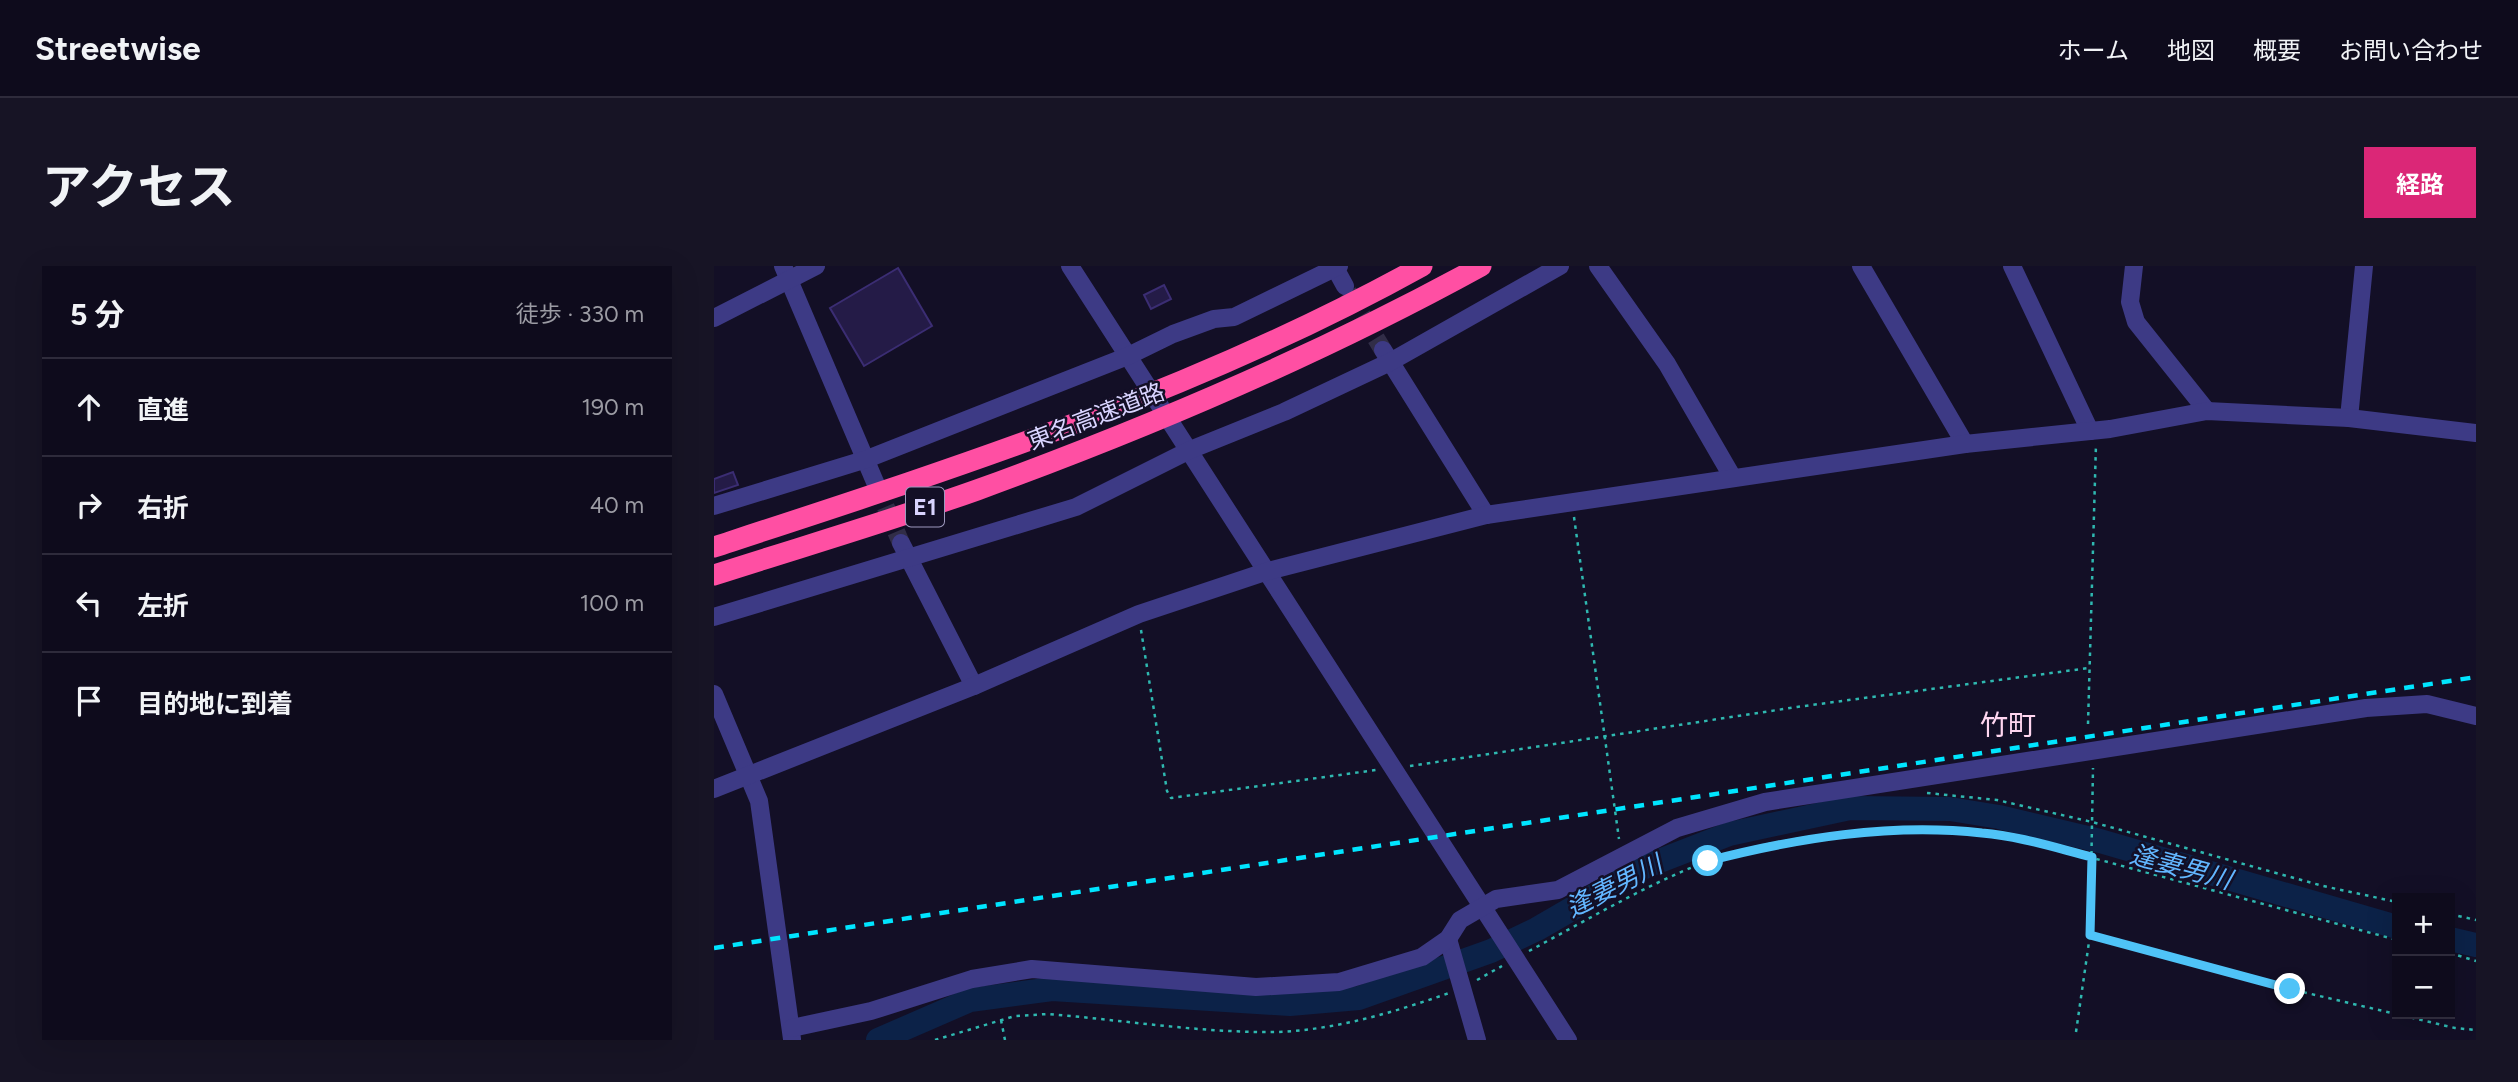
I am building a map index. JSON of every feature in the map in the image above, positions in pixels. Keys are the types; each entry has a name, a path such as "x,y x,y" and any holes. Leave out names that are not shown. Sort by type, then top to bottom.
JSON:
{"highway":[{"name":"東名高速道路","path":"714,547 964,464 1174,385 1314,321 1422,266"},
{"name":"東名高速道路","path":"714,575 974,491 1187,410 1328,346 1480,266"}],"street":[{"path":"714,318 786,274 816,266"},
{"path":"1070,266 1568,1040"},
{"path":"714,617 904,550 1076,507 1190,450 1284,412 1560,266"},
{"path":"1598,266 1667,364 1733,478"},
{"path":"1861,266 1965,444"},
{"path":"2012,266 2099,430"},
{"path":"2133,266 2130,302 2136,323 2207,411"},
{"path":"2349,418 2364,266"},
{"path":"714,506 867,460 1128,356 1173,334 1214,319 1234,317 1336,267 1345,286"},
{"path":"786,274 875,482"},
{"path":"1386,356 1486,515"},
{"path":"714,789 974,686 1139,614 1268,571 1486,515 1965,444 2099,430 2207,411 2349,418 2476,433"},
{"path":"904,550 974,686"},
{"path":"714,694 759,801 792,1034 972,979 1032,969 1255,987 1339,982 1405,964 1451,947"},
{"path":"1477,1040 1451,947 1460,920 1489,902 1558,890 1677,828 1766,802 2398,704 2427,704 2476,716"}],"path":[{"path":"2088,724 2099,430"},
{"path":"1573,503 1622,857"},
{"path":"1139,614 1167,791 1171,798 1387,768"},
{"path":"1409,766 1797,707 2089,668"},
{"path":"2076,1032 2090,935 2093,750"},
{"path":"1917,792 1997,800 2092,822 2323,886 2392,901"},
{"path":"1522,955 1655,884 1708,861 1775,844 1910,829 1983,833 2092,855 2392,939"},
{"path":"2455,915 2476,920"},
{"path":"2090,935 2290,989 2455,1028 2476,1030"},
{"path":"2455,955 2476,961"},
{"path":"935,1040 1001,1020 1048,1014 1278,1032 1334,1025 1412,1006 1510,962"},
{"path":"1001,1020 1005,1040"}],"building":[{"path":"898,268 932,326 864,366 830,308"},
{"path":"1164,285 1171,299 1151,309 1144,295"},
{"path":"733,472 738,485 714,493 714,479"}],"waterway":[{"name":"逢妻男川","path":"878,1040 970,1000 1052,989 1290,1004 1359,998 1491,951 1537,929 1644,867 1729,834 1850,808 1950,809 1999,817 2100,841 2392,926"},
{"name":"逢妻男川","path":"2455,940 2476,945"}],"tunnel":[{"path":"1348,292 1383,350"},
{"path":"875,482 901,543"}],"railway":[{"path":"714,948 2476,677"}],"district":[{"name":"竹町","path":"2008,725"}],"route":[{"path":"1708,861 1775,844 1910,829 1983,833 2026,840 2092,857 2090,935 2290,989"}]}
